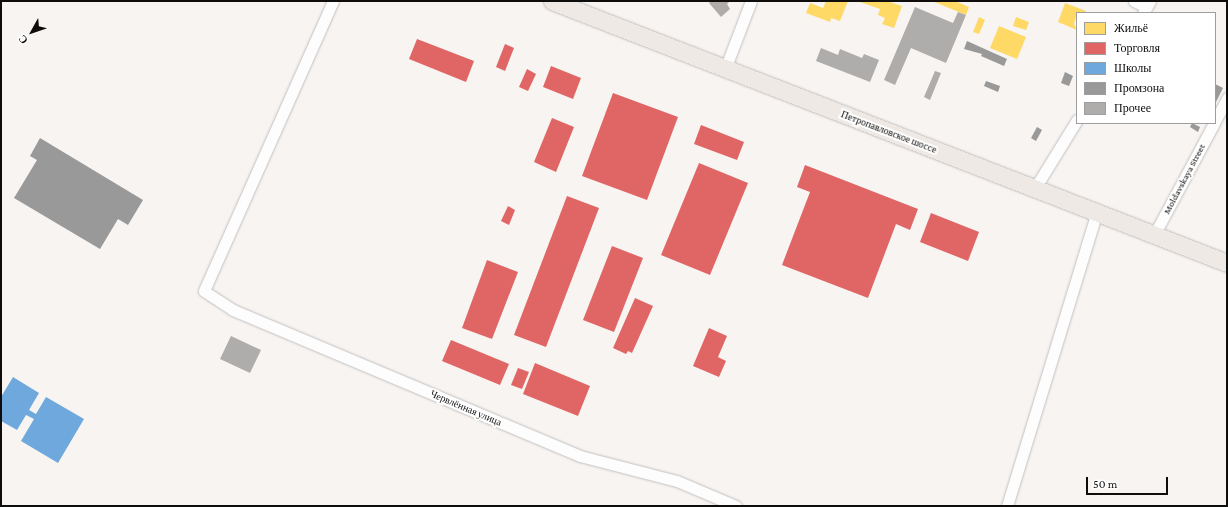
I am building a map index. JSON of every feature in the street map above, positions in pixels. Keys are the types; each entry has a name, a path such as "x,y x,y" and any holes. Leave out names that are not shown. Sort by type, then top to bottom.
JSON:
{"main road":[{"name":"Петропавловское шоссе","path":"552,1 1227,263"}],"street":[{"name":"Червлённая улица","path":"333,1 204,291 233,310 580,456 677,481 736,506"},
{"path":"724,69 751,1"},
{"path":"1134,1 1146,7"},
{"name":"Moldavskaya Street","path":"1216,118 1227,98"},
{"path":"1036,188 1076,122"},
{"name":"Moldavskaya Street","path":"1154,235 1213,124"},
{"path":"1007,506 1097,212"}],"building: Жильё":[{"path":"826,1 848,1 840,21 831,18 830,22 806,13 810,3 823,8"},
{"path":"857,1 887,1 902,6 894,28 882,24 885,18 878,15 880,9"},
{"path":"932,1 955,1 969,7 966,15"},
{"path":"1065,3 1086,11 1076,12 1074,24 1076,30 1058,22"},
{"path":"979,17 985,20 979,34 973,32"},
{"path":"1016,17 1029,22 1026,30 1013,26"},
{"path":"999,26 1026,37 1017,59 990,48"}],"building: Торговля":[{"path":"417,39 474,61 466,82 409,59"},
{"path":"505,44 514,48 505,71 496,67"},
{"path":"551,66 581,78 573,99 543,87"},
{"path":"527,69 536,74 528,91 519,87"},
{"path":"613,93 678,117 647,200 582,176"},
{"path":"552,118 574,127 556,172 534,162"},
{"path":"701,125 744,142 737,160 694,144"},
{"path":"699,163 748,183 710,275 661,255"},
{"path":"805,165 918,209 910,230 896,224 868,298 782,265 810,192 797,187"},
{"path":"567,196 599,208 546,347 514,335"},
{"path":"508,206 515,210 509,225 501,221"},
{"path":"931,213 979,232 968,261 920,242"},
{"path":"612,246 643,258 614,332 583,320"},
{"path":"487,260 518,272 492,339 462,328"},
{"path":"635,298 653,306 632,353 628,351 626,354 613,348"},
{"path":"709,328 727,336 718,357 726,361 719,377 693,366"},
{"path":"451,340 509,364 500,385 442,361"},
{"path":"535,363 590,386 578,416 523,394"},
{"path":"518,368 529,372 522,389 511,385"}],"building: Школы":[{"path":"13,377 39,393 29,410 36,414 46,397 84,419 58,463 21,441 34,419 26,415 17,430 1,421 1,397"}],"building: Промзона":[{"path":"967,41 1007,59 1004,66 981,56 982,54 964,49"},
{"path":"1065,72 1073,76 1069,86 1061,83"},
{"path":"986,81 1000,86 998,92 984,86"},
{"path":"1216,84 1223,88 1216,102"},
{"path":"1192,124 1194,124 1200,127 1198,132 1190,127"},
{"path":"1037,127 1042,130 1036,141 1031,138"},
{"path":"40,138 143,200 128,225 118,219 100,249 14,198 37,160 30,156"}],"building: Прочее":[{"path":"711,1 730,1 727,4 730,9 721,17 709,3"},
{"path":"915,7 953,23 958,12 966,15 946,63 911,48 895,85 884,80"},
{"path":"821,48 838,55 840,49 862,58 864,54 879,60 870,82 816,61"},
{"path":"935,71 941,73 930,100 924,97"},
{"path":"231,336 261,350 250,373 220,359"}]}
